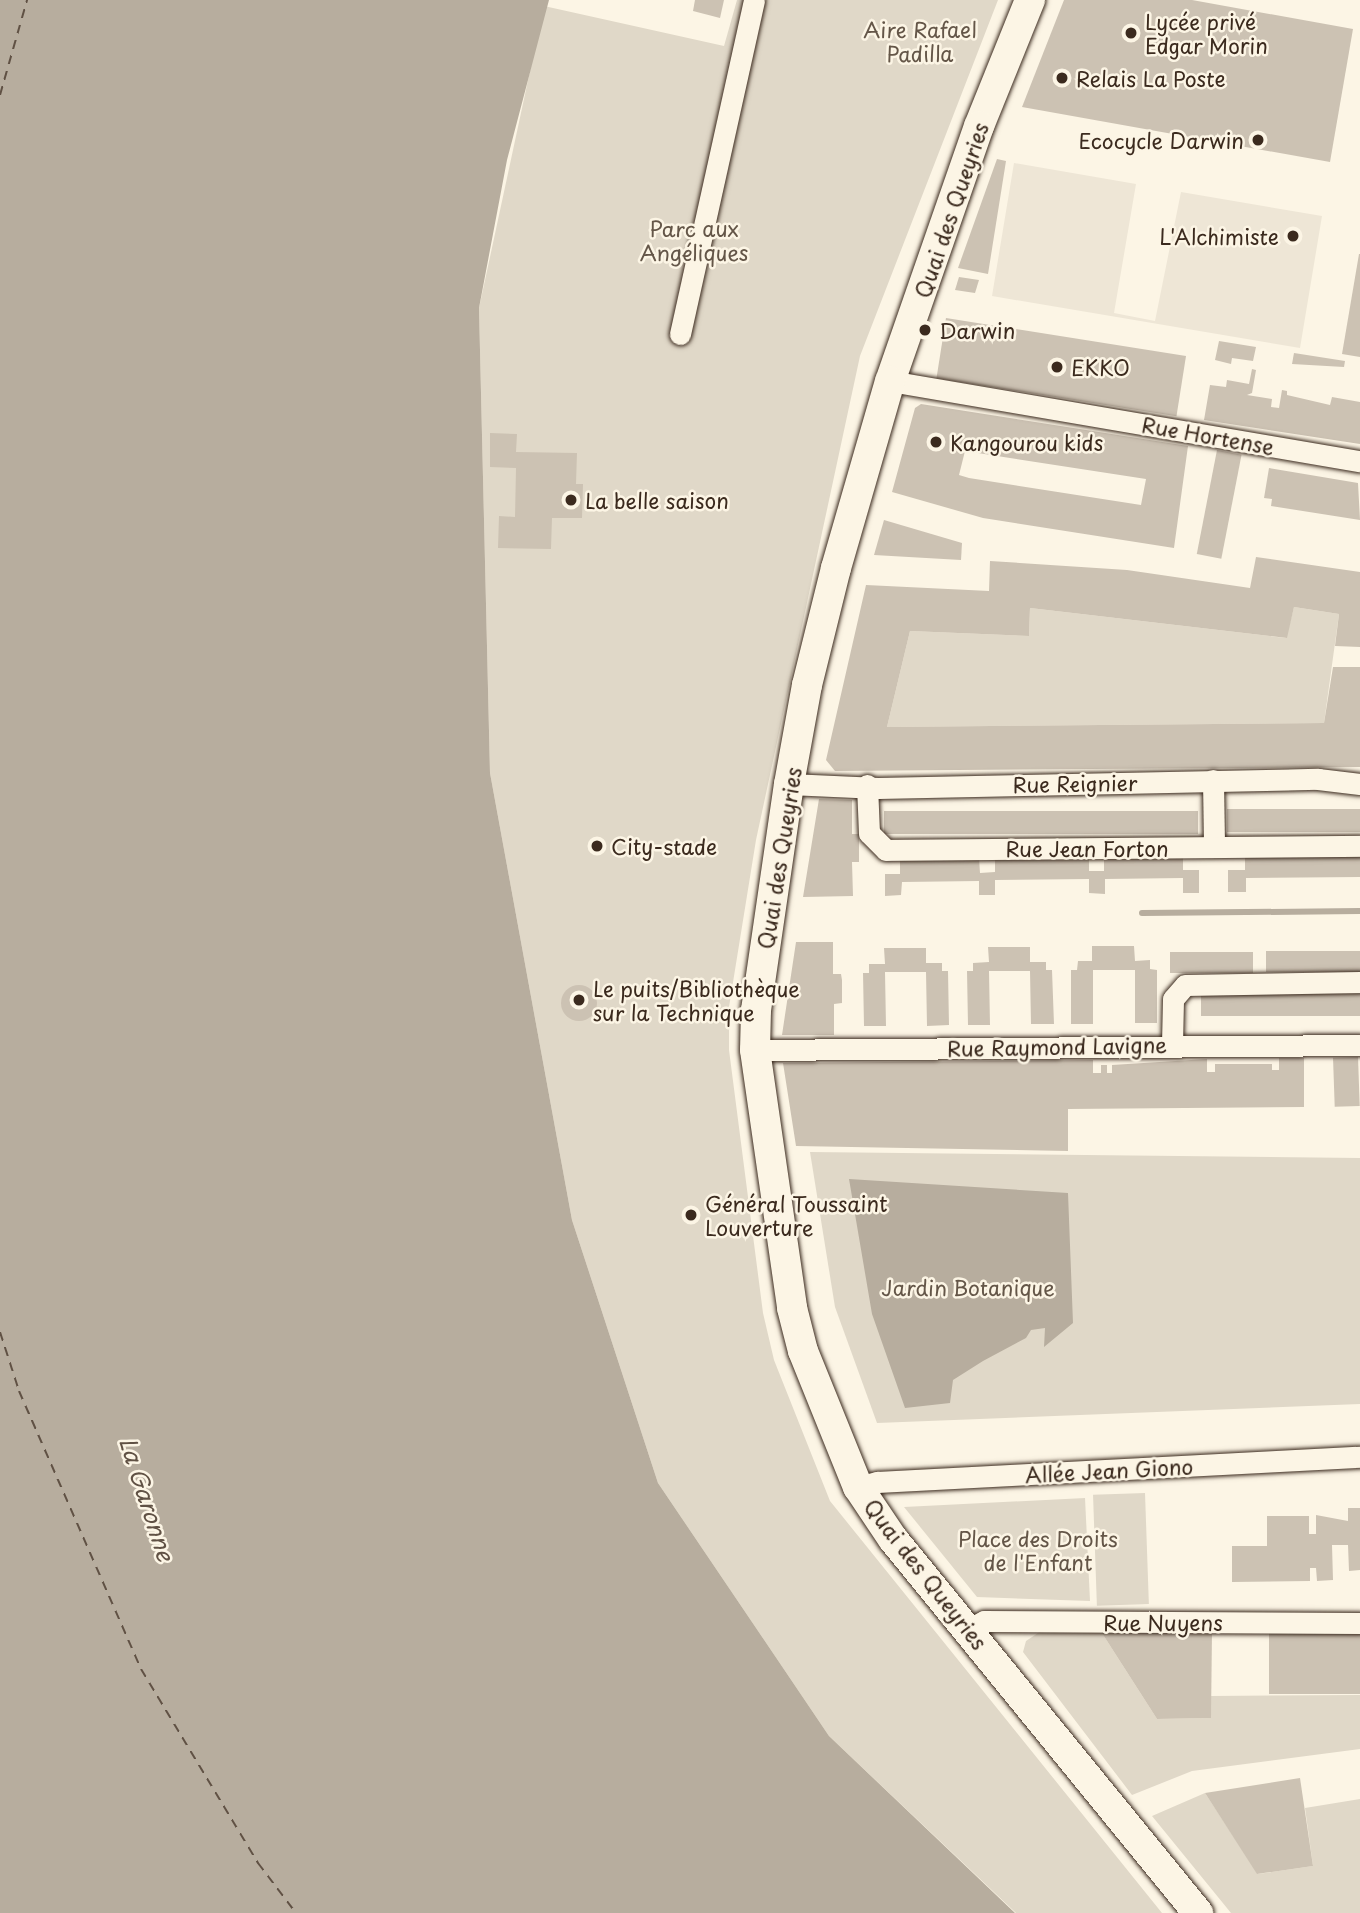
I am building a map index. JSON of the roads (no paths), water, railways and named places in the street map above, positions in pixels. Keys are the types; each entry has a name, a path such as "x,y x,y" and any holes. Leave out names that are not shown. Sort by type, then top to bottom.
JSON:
{"main road":[{"name":"Quai des Queyries","path":"1030,0 979,126 890,381 807,685 789,784 756,1010 755,1050 792,1308 803,1351 858,1487 893,1539 1198,1913"}],"street":[{"path":"680,334 754,0"},
{"name":"Rue Hortense","path":"890,381 1360,461"},
{"name":"Rue Reignier","path":"789,784 1318,779 1360,784"},
{"path":"1213,780 1214,847"},
{"name":"Rue Jean Forton","path":"867,785 869,833 886,850 1360,846"},
{"path":"1172,1044 1173,999 1185,985 1360,982"},
{"name":"Rue Raymond Lavigne","path":"755,1050 1172,1044 1360,1045"},
{"name":"Allée Jean Giono","path":"858,1487 877,1482 1360,1457"},
{"name":"Rue Nuyens","path":"969,1629 984,1621 1360,1623"}],"water":[{"name":"La Garonne","path":"0,0 549,0 507,160 479,308 490,773 572,1220 658,1483 829,1736 1015,1913 0,1913"},
{"path":"849,1179 1068,1193 1073,1323 1044,1347 1045,1328 1031,1330 1026,1338 953,1380 950,1403 905,1408 872,1314"}],"waterway":[{"path":"1142,913 1360,911"}],"place":[{"name":"Lycée privé Edgar Morin","path":"1131,33"},
{"name":"Relais La Poste","path":"1062,78"},
{"name":"Ecocycle Darwin","path":"1258,140"},
{"name":"L'Alchimiste","path":"1293,236"},
{"name":"Darwin","path":"925,330"},
{"name":"EKKO","path":"1057,367"},
{"name":"Kangourou kids","path":"936,442"},
{"name":"La belle saison","path":"571,500"},
{"name":"City-stade","path":"597,846"},
{"name":"Le puits/Bibliothèque sur la Technique","path":"579,1000"},
{"name":"Général Toussaint Louverture","path":"691,1215"}],"park label":[{"name":"Aire Rafael Padilla","path":"920,41"},
{"name":"Parc aux Angéliques","path":"694,240"},
{"name":"Jardin Botanique","path":"968,1287"},
{"name":"Place des Droits de l'Enfant","path":"1038,1550"}]}
